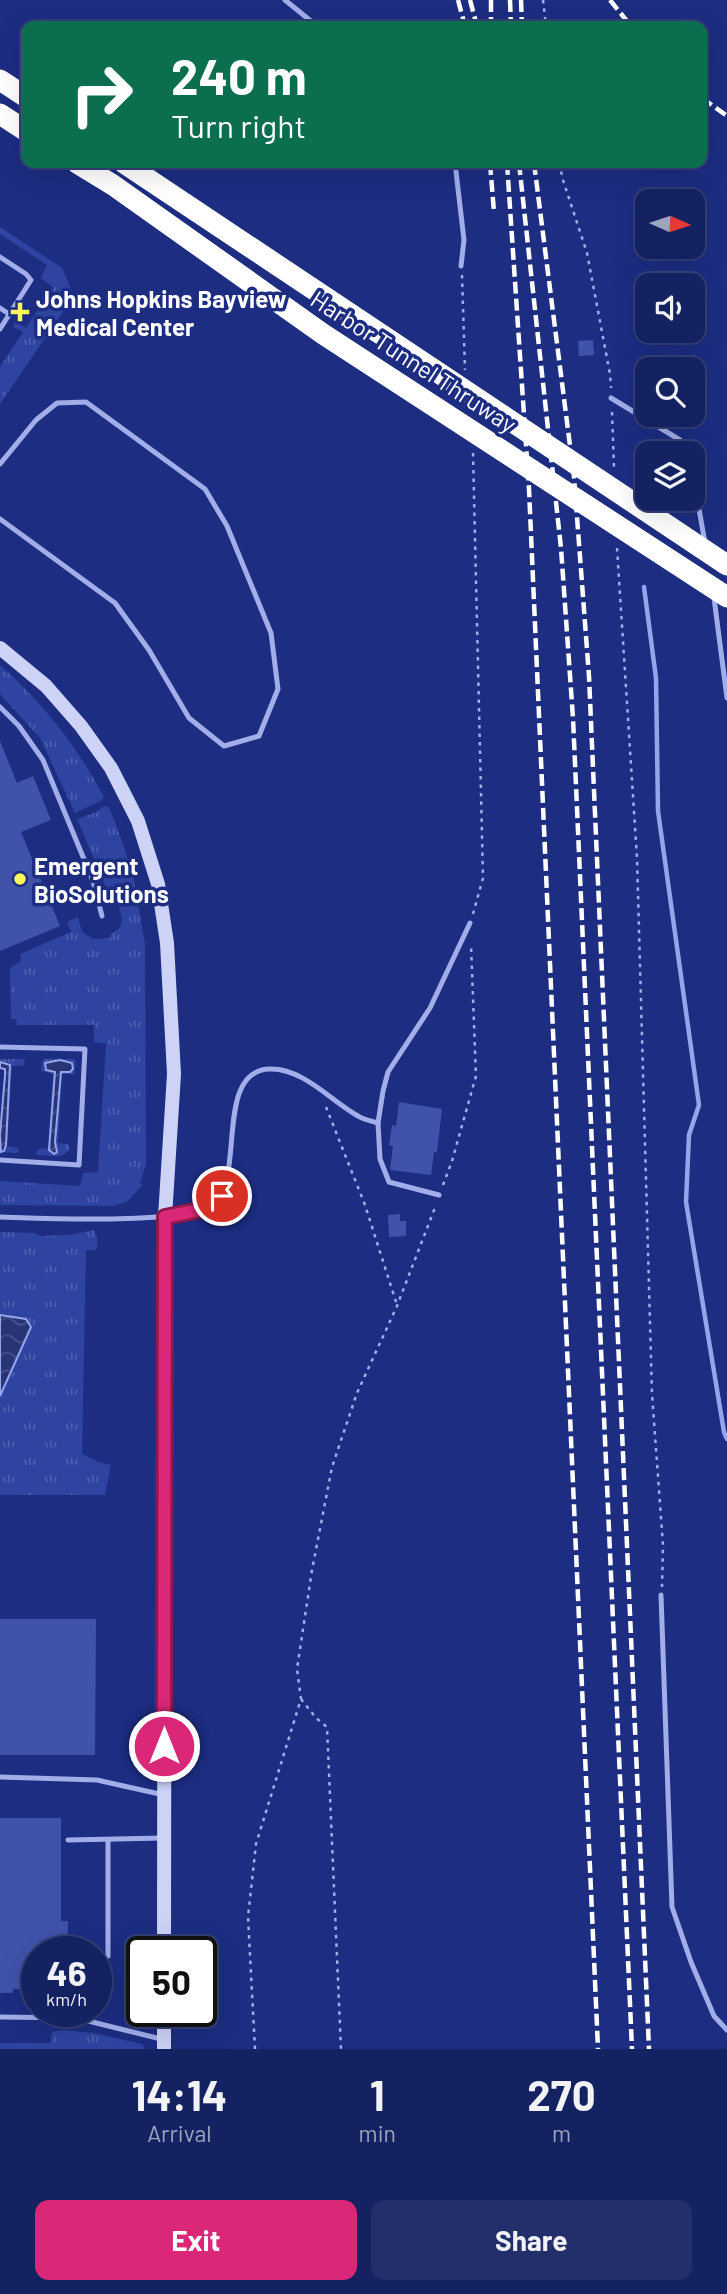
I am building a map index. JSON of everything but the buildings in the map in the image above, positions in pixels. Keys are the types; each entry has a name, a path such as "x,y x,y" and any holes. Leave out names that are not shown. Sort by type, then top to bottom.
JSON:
{"highway":[{"path":"0,80 21,94"},
{"path":"0,114 21,128"},
{"name":"Harbor Tunnel Thruway","path":"85,168 323,334 727,597"},
{"name":"Harbor Tunnel Thruway","path":"132,168 319,293 715,565"}],"main road":[{"path":"0,648 46,686 81,726 110,768 138,821 158,884 167,943 174,1074 165,1217 164,1936"}],"lane":[{"path":"285,0 311,21"},
{"path":"456,168 464,240 461,266"},
{"path":"0,257 30,279 0,329"},
{"path":"0,308 9,314"},
{"path":"611,398 680,441"},
{"path":"0,464 36,420 57,403 86,402 205,489 227,526 271,633 278,689 259,736 224,746 189,718 149,650 115,603 0,519"},
{"path":"702,511 715,565 727,698"},
{"path":"0,707 32,742 43,760 93,881 102,915"},
{"path":"439,1195 389,1182 380,1159 379,1123 388,1072 430,1008 470,923"},
{"path":"0,1047 85,1049 79,1165 0,1160"},
{"path":"0,1217 165,1217 209,1208 222,1196 239,1089 258,1070 281,1070 303,1080 360,1117 379,1123"},
{"path":"661,1595 672,1907 691,1962 715,2016 727,2030"},
{"path":"0,1777 97,1780 164,1795"},
{"path":"68,1840 164,1838"},
{"path":"108,1840 108,1936"},
{"path":"0,2017 76,2018 164,2044"}],"path":[{"path":"543,0 545,21"},
{"path":"561,168 587,253 610,374 615,478"},
{"path":"461,266 466,373"},
{"path":"255,2049 248,1917 256,1844 301,1699 297,1669 312,1570 332,1467 357,1393 397,1306 452,1161 476,1076 470,923 483,878 472,442"},
{"path":"617,545 637,858 652,1394 663,1545 661,1595"},
{"path":"320,1091 365,1205 397,1306"},
{"path":"301,1699 327,1727 341,2049"}],"green space":[{"path":"0,227 62,268 74,296 0,404 0,367 23,332 14,327 14,323 26,328 53,287 41,278 47,265 0,234"},
{"path":"0,665 31,694 58,726 94,778 104,797 102,800 75,813 40,738 0,694"},
{"path":"105,806 109,807 133,876 145,944 146,1164 140,1183 143,1185 126,1202 112,1206 0,1205 0,1181 80,1186 83,1173 98,1172 106,1044 94,1042 94,1025 17,1025 16,1019 11,1019 10,968 21,961 20,954 71,932 67,922 78,917 82,932 93,939 110,938 110,935 120,928 122,919 119,907 106,887 77,819"},
{"path":"0,1059 25,1061 23,1066 12,1066 7,1146 18,1148 16,1153 0,1152 6,1145 10,1065 0,1062"},
{"path":"42,1061 76,1061 74,1074 62,1074 58,1143 68,1144 70,1148 61,1155 36,1153 39,1149 48,1148 53,1074 41,1071","holes":["50,1062 69,1062 73,1069 70,1072 60,1072 55,1142 49,1150 56,1072 46,1070"]},
{"path":"94,1230 96,1250 86,1250 82,1454 111,1465 105,1495 0,1495 0,1232 35,1233 40,1236"},
{"path":"63,2030 93,2033 142,2044 145,2049 0,2049 0,2043 51,2043 52,2032"}],"water":[{"path":"60,1060 72,1063 73,1069 70,1072 61,1072 55,1142 57,1152 54,1154 49,1150 55,1072 46,1070 45,1063"},
{"path":"0,1062 10,1065 6,1145 1,1152 5,1069 0,1068"},
{"path":"0,1315 26,1319 31,1327 0,1396"}],"waterway":[{"path":"644,587 656,678 658,811 699,1105 689,1135 686,1202 727,1439"}],"railway":[{"path":"458,0 464,21"},
{"path":"470,0 476,21"},
{"path":"491,0 491,21"},
{"path":"510,0 511,21"},
{"path":"521,0 522,21"},
{"path":"610,0 627,21"},
{"path":"707,102 727,116"},
{"path":"490,168 494,212"},
{"path":"507,168 529,489 598,2049"},
{"path":"520,168 561,548 573,718 632,2049"},
{"path":"535,168 574,477 589,676 649,2049"}],"place":[{"name":"Johns Hopkins Bayview Medical Center","path":"20,312"},
{"name":"Emergent BioSolutions","path":"20,879"}],"route":[{"path":"164,1746 165,1217 209,1208 222,1196"}]}
